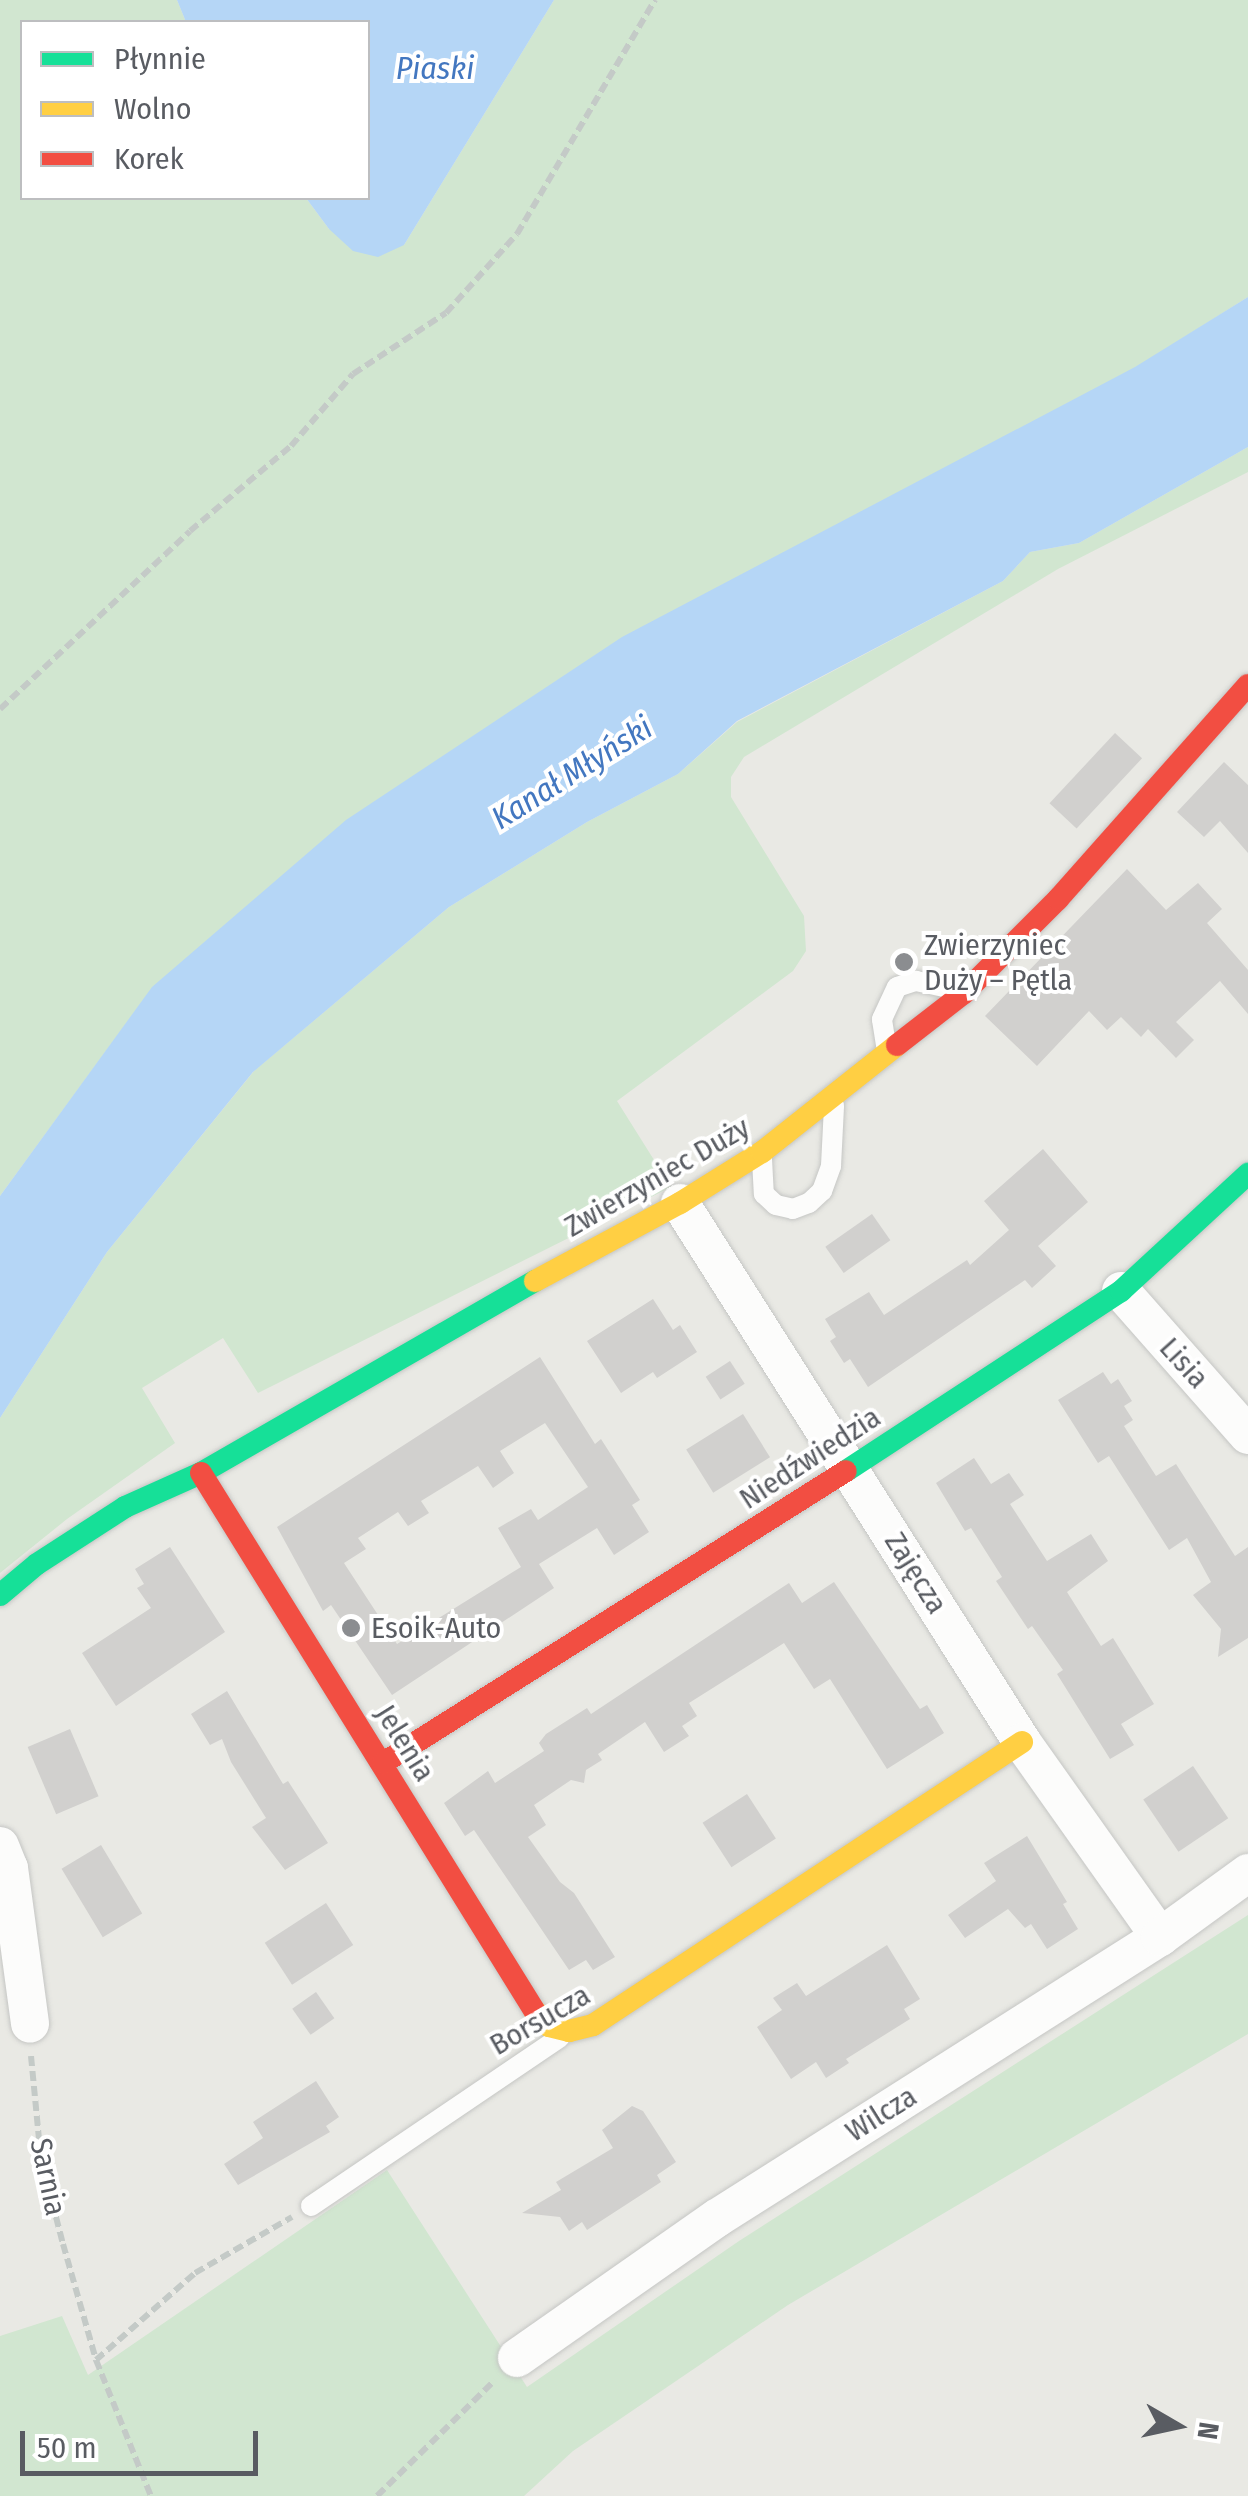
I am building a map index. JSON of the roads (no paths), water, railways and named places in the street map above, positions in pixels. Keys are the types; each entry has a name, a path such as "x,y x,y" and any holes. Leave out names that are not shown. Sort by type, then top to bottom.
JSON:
{"street":[{"name":"Zwierzyniec Duży","path":"0,1595 37,1564 125,1508 200,1473 762,1152 834,1099 964,992 1058,899 1248,685"},
{"name":"Niedźwiedzia","path":"383,1764 850,1468 1120,1290 1248,1174"},
{"name":"Zajęcza","path":"680,1202 1022,1742 1160,1937"},
{"name":"Lisia","path":"1120,1290 1248,1435"},
{"name":"Jelenia","path":"200,1473 532,2008 549,2026 569,2031"},
{"name":"Borsucza","path":"569,2031 593,2025 1022,1742"},
{"path":"0,1846 9,1868 30,2024"},
{"name":"Wilcza","path":"517,2358 717,2218 1160,1937 1248,1873"}],"lane":[{"path":"889,1053 882,1019 897,987 916,980 964,992"},
{"path":"762,1152 760,1178 764,1194 776,1205 792,1209 810,1204 822,1191 832,1166 834,1099"},
{"name":"Borsucza","path":"311,2206 569,2031"}],"water":[{"name":"Piaski","path":"177,0 554,0 404,245 378,257 353,251 329,229 307,200 370,200 370,20 185,20"},
{"name":"Kanał Młyński","path":"1248,297 1248,447 1079,543 1030,552 1003,581 737,721 678,774 587,822 449,907 253,1072 107,1252 0,1418 0,1196 152,987 346,820 622,637 1135,367"}],"place":[{"name":"Zwierzyniec Duży – Pętla","path":"904,962"},
{"name":"Esoik-Auto","path":"351,1628"}]}
